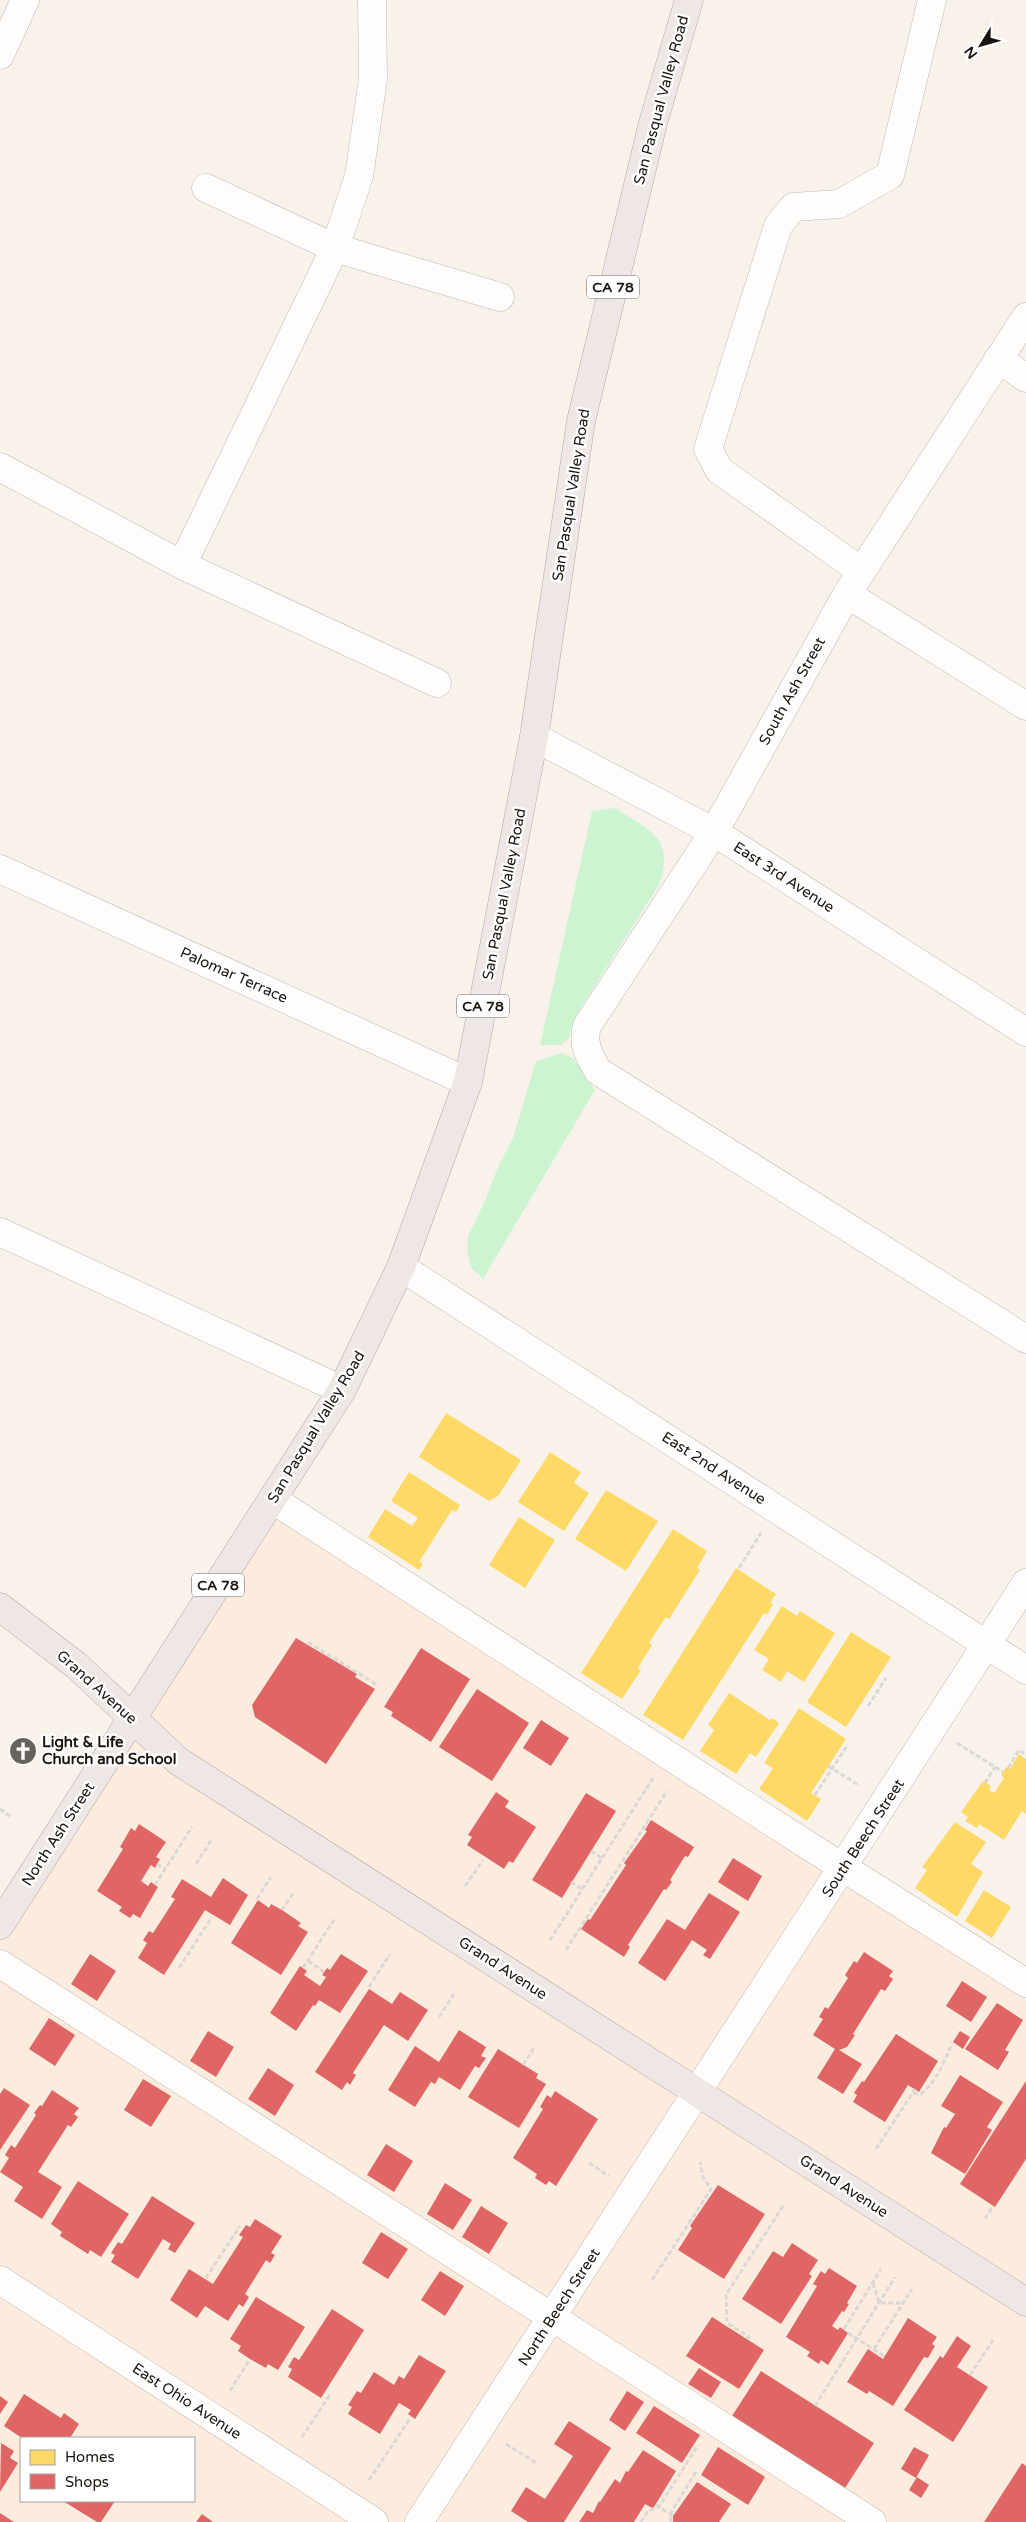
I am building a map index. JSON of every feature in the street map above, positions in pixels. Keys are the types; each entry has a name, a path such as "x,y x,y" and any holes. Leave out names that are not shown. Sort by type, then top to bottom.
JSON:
{"main road":[{"name":"San Pasqual Valley Road","path":"132,1718 342,1390 401,1268 468,1082 534,736 581,421 653,123 688,0"},
{"name":"Grand Avenue","path":"0,1607 77,1666 178,1761 1026,2302"},
{"name":"North Ash Street","path":"0,1926 132,1718"}],"street":[{"path":"182,565 335,248 360,176 372,79 372,0"},
{"path":"861,571 719,470 708,449 778,226 793,207 839,204 890,175 932,0"},
{"path":"0,55 15,7"},
{"path":"206,188 335,248 500,297"},
{"name":"South Ash Street","path":"1026,317 861,571 714,832 587,1026 584,1036 588,1054 598,1071 1026,1339"},
{"path":"998,359 1026,378"},
{"path":"0,467 182,565 437,683"},
{"path":"847,594 1026,706"},
{"name":"East 3rd Avenue","path":"534,736 714,832 1026,1032"},
{"name":"Palomar Terrace","path":"0,869 468,1082"},
{"path":"0,1232 342,1390"},
{"name":"East 2nd Avenue","path":"401,1268 1026,1670"},
{"path":"272,1499 1026,1983"},
{"name":"South Beech Street","path":"698,2092 1026,1582"},
{"path":"0,1964 872,2522"},
{"name":"North Beech Street","path":"420,2522 551,2316 698,2092"},
{"name":"East Ohio Avenue","path":"0,2280 374,2522"}],"path":[{"path":"739,1568 763,1531"},
{"path":"308,1642 379,1686"},
{"path":"868,1706 886,1678"},
{"path":"957,1743 1003,1772"},
{"path":"815,1795 830,1767 848,1744"},
{"path":"1008,1768 1019,1750 1026,1755"},
{"path":"550,1940 602,1858 676,1760"},
{"path":"566,1950 676,1760"},
{"path":"830,1767 860,1786"},
{"path":"985,1783 995,1767"},
{"path":"0,1809 11,1817"},
{"path":"155,1885 192,1827"},
{"path":"196,1864 212,1839"},
{"path":"591,1852 602,1858"},
{"path":"465,1886 483,1860"},
{"path":"158,1864 165,1869"},
{"path":"257,1899 271,1877"},
{"path":"572,1882 582,1889"},
{"path":"282,1910 294,1892"},
{"path":"179,1968 212,1917"},
{"path":"303,1968 335,1918"},
{"path":"369,1986 390,1954"},
{"path":"308,1961 324,1972"},
{"path":"439,2018 454,1994"},
{"path":"876,2149 914,2091 921,2094 928,2087 943,2066 952,2043"},
{"path":"523,2065 535,2046"},
{"path":"652,2280 711,2189 702,2177 700,2162"},
{"path":"589,2163 610,2176"},
{"path":"747,2339 749,2337 728,2323 726,2295 783,2206"},
{"path":"985,2219 993,2206"},
{"path":"206,2278 240,2226"},
{"path":"844,2329 881,2269"},
{"path":"815,2406 895,2277"},
{"path":"872,2282 879,2303"},
{"path":"874,2350 912,2289"},
{"path":"879,2303 903,2303"},
{"path":"848,2334 884,2356"},
{"path":"970,2376 993,2340"},
{"path":"230,2391 250,2359"},
{"path":"302,2437 331,2393"},
{"path":"369,2480 411,2417"},
{"path":"641,2522 648,2511 657,2506 699,2443"},
{"path":"506,2444 538,2464"},
{"path":"671,2522 672,2515 697,2470"},
{"path":"657,2506 672,2515"}],"shaded area":[{"path":"272,1499 1026,1983 1026,2522 0,2522 0,1925"}],"green space":[{"path":"615,808 648,830 662,846 664,856 663,869 659,885 578,1012 571,1028 570,1037 561,1045 540,1045 592,811"},
{"path":"562,1053 573,1058 595,1090 483,1279 471,1267 467,1252 468,1236 485,1201 498,1167 513,1138 536,1061"}],"building: Homes":[{"path":"446,1413 521,1460 498,1496 489,1501 419,1457"},
{"path":"550,1452 581,1472 574,1483 589,1493 564,1531 518,1502"},
{"path":"409,1472 460,1505 456,1512 452,1510 419,1562 423,1564 419,1570 368,1537 385,1509 412,1526 418,1518 391,1501"},
{"path":"606,1490 658,1521 626,1571 575,1539"},
{"path":"519,1517 555,1540 525,1588 489,1565"},
{"path":"673,1529 707,1551 697,1568 700,1570 669,1619 666,1617 649,1643 652,1645 638,1668 641,1670 622,1699 581,1673"},
{"path":"736,1568 776,1594 770,1603 773,1604 767,1615 764,1613 683,1740 643,1715"},
{"path":"782,1606 797,1616 800,1611 835,1633 804,1682 787,1671 781,1682 762,1670 769,1659 754,1650"},
{"path":"851,1632 891,1657 846,1727 807,1702"},
{"path":"729,1693 770,1720 772,1718 779,1723 756,1757 750,1753 736,1774 700,1751 714,1730 708,1725"},
{"path":"799,1708 846,1739 811,1793 821,1799 807,1821 759,1789 773,1768 764,1763"},
{"path":"1019,1754 1026,1759 1026,1814 1022,1811 1004,1840 979,1824 977,1828 965,1821 968,1817 961,1812 983,1781 991,1786 989,1790 994,1793 1004,1778 1001,1776 1006,1767 1010,1769"},
{"path":"955,1822 986,1842 971,1864 983,1872 957,1917 915,1888 927,1870 922,1867"},
{"path":"984,1890 1011,1907 992,1938 965,1921"}],"building: Shops":[{"path":"296,1638 357,1674 355,1677 375,1689 326,1764 255,1717 252,1705"},
{"path":"421,1648 470,1679 431,1742 391,1716 393,1712 384,1707"},
{"path":"477,1689 529,1723 492,1781 439,1747"},
{"path":"541,1720 569,1738 551,1766 523,1748"},
{"path":"496,1792 509,1801 505,1807 536,1827 513,1863 509,1861 504,1869 467,1845 472,1837 468,1835"},
{"path":"586,1793 616,1811 562,1898 532,1880"},
{"path":"651,1820 694,1847 688,1857 685,1856 670,1880 672,1882 666,1890 664,1889 628,1945 630,1947 624,1957 581,1929 588,1919 590,1920 626,1865 624,1863 647,1831 645,1830"},
{"path":"139,1824 166,1842 156,1857 160,1859 155,1868 151,1865 141,1881 148,1886 151,1882 158,1887 140,1918 133,1914 130,1918 119,1911 122,1907 97,1891 123,1849 120,1847 131,1828 135,1831"},
{"path":"733,1858 762,1876 748,1901 718,1882"},
{"path":"223,1878 248,1895 230,1925 205,1910 164,1975 138,1958 147,1943 143,1940 149,1931 153,1933 175,1899 171,1897 182,1879 211,1897"},
{"path":"709,1893 740,1912 710,1959 703,1955 707,1950 692,1940 665,1981 638,1963 667,1919 685,1930"},
{"path":"258,1900 269,1908 271,1904 282,1910 301,1923 298,1926 308,1932 281,1975 231,1943"},
{"path":"864,1952 893,1971 889,1976 893,1979 885,1991 881,1989 847,2047 839,2050 862,2064 843,2094 817,2078 835,2049 813,2035 823,2019 819,2017 825,2007 828,2009 848,1978 845,1975 854,1961 857,1963"},
{"path":"90,1954 116,1971 97,2001 71,1984"},
{"path":"341,1954 368,1971 340,2013 319,2000 315,2006 313,2005 296,2031 270,2013 300,1966 307,1971 304,1975 320,1986 326,1977 322,1975 327,1968 330,1970"},
{"path":"962,1981 987,1997 971,2022 946,2006"},
{"path":"369,1989 392,2004 400,1992 428,2010 408,2041 384,2025 353,2073 356,2075 350,2085 347,2082 342,2090 315,2072"},
{"path":"997,2003 1023,2020 1005,2050 1009,2052 998,2070 965,2049"},
{"path":"49,2018 75,2035 55,2066 29,2049"},
{"path":"459,2030 486,2047 481,2056 486,2058 479,2068 475,2066 460,2090 439,2077 435,2084 431,2082 415,2107 388,2090 415,2046 439,2062"},
{"path":"208,2031 234,2047 216,2077 190,2061"},
{"path":"960,2031 970,2037 963,2049 953,2042"},
{"path":"896,2034 938,2061 919,2092 908,2085 885,2122 853,2102 857,2095 854,2093 862,2081 864,2082"},
{"path":"498,2049 538,2074 536,2078 546,2084 519,2128 468,2097"},
{"path":"268,2068 294,2085 275,2116 248,2099"},
{"path":"960,2075 1003,2102 987,2127 992,2130 965,2174 931,2153 944,2127 946,2128 955,2114 941,2106"},
{"path":"143,2079 171,2096 151,2127 124,2110"},
{"path":"1026,2081 1026,2159 995,2207 960,2184"},
{"path":"4,2088 30,2105 0,2150 0,2094"},
{"path":"52,2090 79,2108 74,2114 78,2117 71,2127 68,2125 38,2172 62,2187 42,2219 14,2201 23,2187 0,2172 9,2158 5,2155 11,2145 15,2148 36,2115 34,2113 40,2105 42,2106"},
{"path":"555,2091 598,2119 556,2186 549,2181 546,2185 535,2178 537,2174 513,2158 543,2109 540,2107 547,2095 551,2098"},
{"path":"386,2144 413,2161 394,2192 367,2175"},
{"path":"78,2181 129,2214 101,2257 90,2250 88,2254 60,2236 62,2232 51,2224"},
{"path":"445,2183 472,2200 453,2230 427,2214"},
{"path":"718,2185 765,2214 724,2279 678,2250 692,2228 690,2226"},
{"path":"152,2196 195,2223 175,2253 168,2249 171,2244 163,2239 138,2279 111,2262 115,2255 111,2253 118,2242 122,2244"},
{"path":"481,2206 508,2223 489,2254 462,2237"},
{"path":"255,2219 282,2236 271,2253 275,2255 270,2263 266,2260 245,2294 249,2297 243,2307 239,2304 228,2321 205,2306 197,2318 170,2300 189,2269 213,2284 243,2237 239,2235 246,2225 250,2227"},
{"path":"381,2232 408,2249 388,2279 362,2263"},
{"path":"792,2243 818,2260 809,2274 812,2276 781,2324 742,2299 773,2251 783,2257"},
{"path":"829,2268 857,2286 844,2312 842,2311 832,2326 838,2330 840,2327 848,2333 828,2365 821,2360 819,2364 807,2356 810,2352 786,2337 817,2286 813,2284 821,2271 825,2274"},
{"path":"440,2271 464,2286 445,2316 421,2300"},
{"path":"256,2297 305,2327 278,2370 268,2364 266,2368 250,2359 238,2351 241,2346 230,2339"},
{"path":"332,2309 364,2330 321,2398 288,2377 292,2369 288,2367 294,2357 299,2360"},
{"path":"712,2317 764,2350 739,2389 686,2356"},
{"path":"908,2318 937,2337 932,2344 935,2346 928,2358 924,2357 893,2406 869,2391 867,2394 847,2382 868,2349 883,2359"},
{"path":"957,2336 971,2346 957,2367 988,2387 953,2442 904,2410 940,2356 943,2358"},
{"path":"419,2355 446,2371 415,2419 408,2414 411,2410 399,2403 380,2434 348,2414 352,2407 348,2405 357,2391 361,2393 374,2372 394,2385 399,2376 404,2379"},
{"path":"699,2368 721,2382 711,2398 688,2384"},
{"path":"761,2371 874,2443 845,2488 732,2416"},
{"path":"627,2391 644,2402 625,2431 609,2420"},
{"path":"24,2394 61,2418 64,2413 79,2424 71,2437 20,2437 4,2426"},
{"path":"0,2396 8,2402 0,2414"},
{"path":"654,2406 700,2435 682,2463 636,2433"},
{"path":"569,2421 611,2448 564,2522 528,2522 511,2511 526,2487 545,2499 573,2456 554,2444"},
{"path":"1,2443 14,2451 10,2458 18,2463 0,2492"},
{"path":"718,2447 765,2477 748,2505 701,2475"},
{"path":"914,2447 929,2455 916,2478 901,2469"},
{"path":"643,2450 676,2471 654,2507 652,2508 645,2504 634,2522 579,2522 587,2510 593,2513 615,2479 620,2483 626,2471 628,2472"},
{"path":"1022,2463 1026,2466 1026,2522 984,2522"},
{"path":"917,2477 929,2485 921,2498 909,2490"},
{"path":"697,2482 731,2504 719,2522 673,2522 673,2516"},
{"path":"65,2502 114,2502 101,2522 97,2522"},
{"path":"0,2513 14,2522 0,2522"},
{"path":"202,2514 213,2522 196,2522"}],"place":[{"name":"Light & Life Church and School","path":"23,1751"}]}
